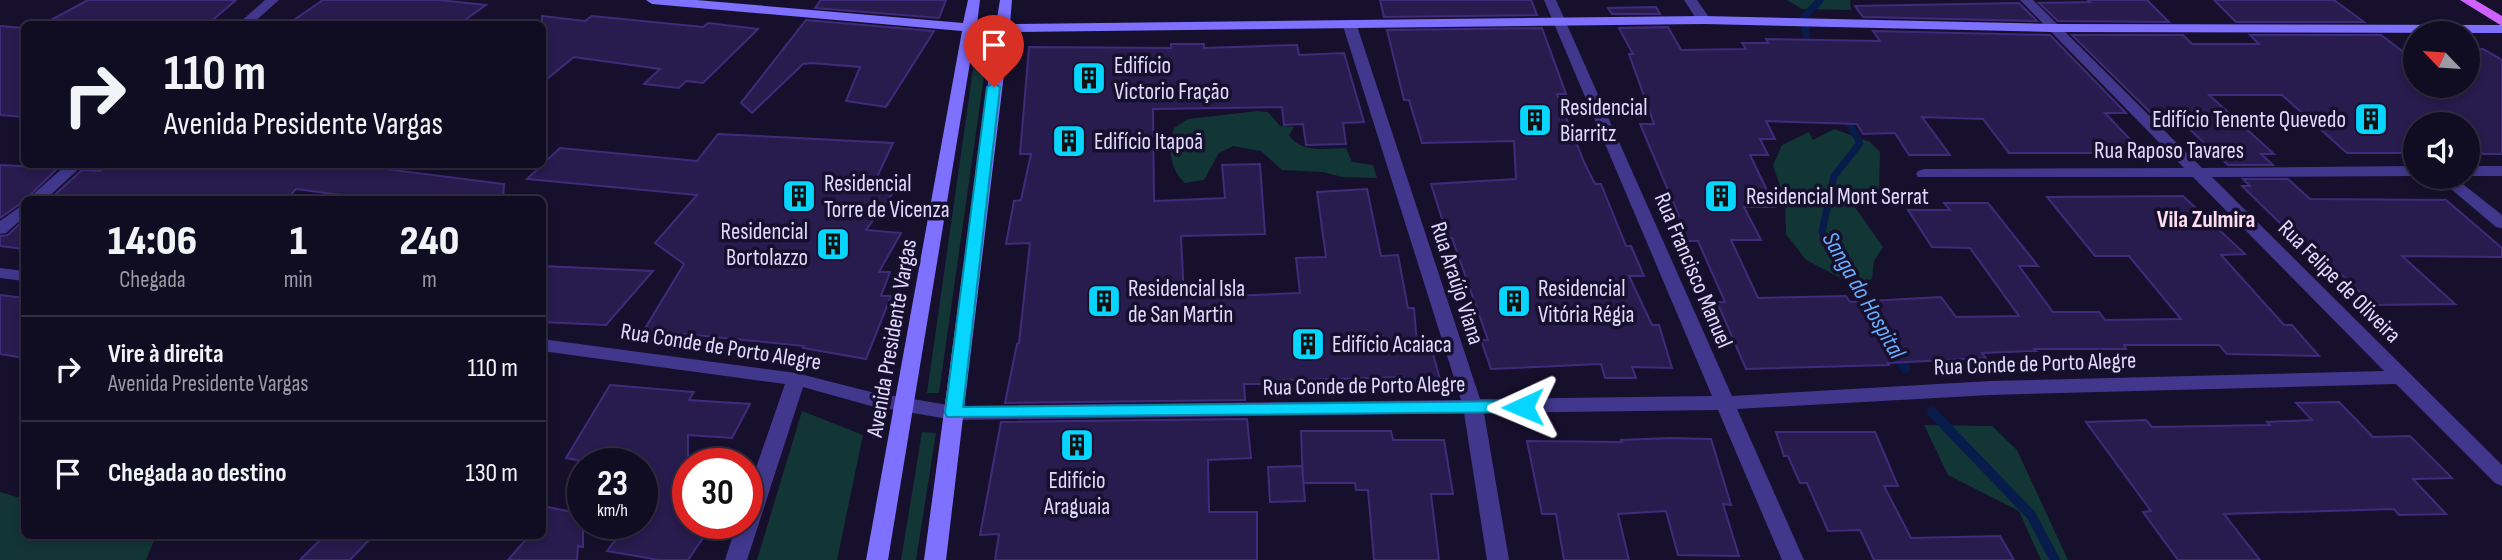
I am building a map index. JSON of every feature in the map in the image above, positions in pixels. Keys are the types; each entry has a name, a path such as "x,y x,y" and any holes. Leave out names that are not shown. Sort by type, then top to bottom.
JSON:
{"main road":[{"path":"2466,0 2502,22"}],"street":[{"path":"248,21 273,0"},
{"path":"652,0 1002,29 1704,20 2051,29 2502,29"},
{"name":"Avenida Presidente Vargas","path":"877,560 974,0"},
{"path":"935,560 1006,0"},
{"name":"Rua Francisco Manuel","path":"1550,0 1793,560"},
{"path":"1690,0 1704,20"},
{"name":"Rua Felipe de Oliveira","path":"2026,0 2051,29 2502,478"},
{"name":"Rua Araújo Viana","path":"1350,26 1473,408 1499,560"},
{"path":"40,196 72,168"},
{"name":"Rua Raposo Tavares","path":"1924,174 2403,171"},
{"path":"2480,171 2502,171"},
{"path":"2460,189 2502,223"},
{"path":"0,229 21,212"},
{"path":"0,272 21,276"},
{"name":"Rua Conde de Porto Alegre","path":"546,346 796,379 871,399 954,413 1725,403 1978,388 2402,377"},
{"path":"736,560 796,379"}],"green space":[{"path":"1787,0 1850,0 1851,10 1802,9"},
{"path":"976,48 988,48 939,393 927,393"},
{"path":"1268,112 1280,126 1294,127 1289,135 1300,145 1314,149 1346,148 1352,162 1373,165 1377,178 1282,170 1261,151 1233,146 1219,153 1204,180 1185,183 1176,171 1171,157 1174,128 1188,119"},
{"path":"1834,129 1870,142 1880,152 1879,188 1854,206 1883,247 1874,261 1872,279 1854,285 1806,260 1786,234 1785,201 1773,165 1782,145 1809,132 1813,140"},
{"path":"802,411 863,435 837,560 757,560"},
{"path":"1924,425 1992,426 2017,450 2068,560 2041,560 2019,511 1948,475"},
{"path":"922,432 936,433 916,560 901,560"},
{"path":"0,492 21,498 21,539 155,539 146,560 0,560"}],"building":[{"path":"88,0 236,0 212,21 49,21"},
{"path":"323,0 439,0 486,5 463,21 292,21"},
{"path":"821,0 946,0 939,18 815,8"},
{"path":"1380,0 1531,0 1537,15 1384,17"},
{"path":"2088,0 2147,0 2169,22 2058,21 2039,3 2090,2"},
{"path":"2214,0 2334,0 2364,22 2236,22"},
{"path":"2019,3 2037,21 1863,17 1855,6"},
{"path":"1656,7 1660,14 1612,14 1608,8"},
{"path":"542,16 585,21 592,16 703,27 708,23 758,29 703,83 686,81 679,88 644,84 660,69 574,57 546,80 546,21 542,21"},
{"path":"806,20 934,31 886,107 846,101 860,67 811,63 803,64 752,113 741,103"},
{"path":"0,26 21,28 21,117 0,115"},
{"path":"1668,27 1681,50 1746,49 1742,43 1768,43 1766,39 1880,41 1873,31 2050,35 2126,113 2105,113 2143,153 2009,153 1983,119 1922,117 1950,155 1909,155 1895,133 1863,134 1857,124 1766,121 1775,139 1760,139 1768,155 1750,155 1775,207 1744,207 1761,240 1731,240 1758,298 1846,296 1850,302 1941,297 1956,317 2019,316 1970,248 1932,247 1908,210 1950,210 1944,203 1988,203 2038,266 2019,266 2053,312 2099,312 2105,320 2181,319 2129,256 2095,256 2047,197 2183,196 2245,254 2221,255 2284,325 2292,325 2319,356 2227,354 2219,345 2124,345 2126,349 2034,349 2036,351 1982,353 1986,358 1888,363 1889,365 1746,369 1717,302 1725,302 1698,241 1685,241 1674,216 1679,216 1640,124 1654,124 1629,54 1633,54 1619,28"},
{"path":"1542,28 1566,94 1557,94 1584,162 1595,184 1601,184 1626,246 1631,246 1644,276 1629,276 1652,325 1659,325 1672,368 1632,367 1636,378 1605,378 1601,364 1491,369 1481,340 1488,340 1452,238 1448,238 1431,184 1516,179 1514,141 1422,143 1409,100 1404,100 1387,30"},
{"path":"2072,35 2183,35 2192,44 2259,44 2250,35 2381,35 2403,52 2403,98 2480,98 2480,49 2502,60 2502,154 2480,152 2480,112 2403,112 2403,153 2347,153 2282,95 2209,95 2274,154 2261,154 2273,165 2228,165 2171,112 2150,112"},
{"path":"1171,44 1204,44 1204,48 1297,45 1299,55 1344,53 1364,122 1343,123 1346,144 1306,145 1303,124 1284,125 1282,107 1153,109 1154,201 1225,198 1222,165 1260,164 1265,234 1181,236 1184,298 1300,293 1296,258 1326,257 1317,192 1367,189 1381,256 1398,255 1408,308 1414,308 1417,344 1430,343 1441,383 1405,386 1403,377 1264,381 1264,384 1244,384 1245,400 1005,403 1019,343 1030,243 1006,244 1014,201 1021,200 1031,154 1020,154 1029,47 1171,48"},
{"path":"718,134 893,143 877,177 902,180 866,230 901,233 879,272 890,272 881,296 891,296 866,359 803,348 804,346 644,330 684,264 655,243 697,195 527,179 539,168 546,168 546,161 560,148 697,161"},
{"path":"0,165 58,168 29,196 21,196 21,203 0,218"},
{"path":"104,168 378,168 504,184 503,196 348,196 296,189 290,196 53,196 82,170 100,171"},
{"path":"2243,179 2288,179 2310,199 2446,200 2502,248 2502,257 2402,256 2455,304 2373,305 2323,257 2316,257 2284,227 2242,186 2250,186"},
{"path":"21,223 21,249 0,246 0,236 8,235"},
{"path":"546,266 653,271 606,325 546,322"},
{"path":"0,295 21,298 21,358 0,354"},
{"path":"610,385 694,392 689,400 750,404 732,438 688,435 688,448 672,448 672,539 702,539 688,560 659,560 607,551 616,539 658,539 658,448 572,448"},
{"path":"2339,402 2373,437 2410,436 2452,478 2413,479 2446,514 2399,515 2394,509 2224,514 2260,560 2178,560 2143,512 2151,511 2086,422 2146,420 2152,427 2270,425 2267,422 2312,420 2296,403"},
{"path":"1247,419 1251,458 1208,460 1209,512 1257,512 1257,560 995,560 999,534 980,535 1001,422"},
{"path":"1301,431 1391,431 1393,440 1444,440 1453,494 1431,494 1439,560 1374,560 1368,490 1356,490 1355,483 1303,483"},
{"path":"1776,432 1875,432 1898,486 1884,486 1911,538 2000,536 2014,560 1874,560 1860,530 1828,531 1807,483 1800,483 1788,456 1784,456"},
{"path":"1711,439 1731,505 1723,504 1739,556 1678,555 1666,511 1618,514 1629,560 1564,560 1556,514 1542,514 1527,441 1622,442 1621,440"},
{"path":"1302,466 1305,501 1270,502 1268,467"},
{"path":"546,507 567,511 567,539 583,539 583,547 578,546 577,560 508,560 526,539 546,539"},
{"path":"321,539 370,539 350,560 300,560"}],"waterway":[{"name":"Sanga do Hospital","path":"1808,50 1804,17 1820,0"},
{"name":"Sanga do Hospital","path":"1830,244 1822,232 1834,176 1860,143 1844,114"},
{"name":"Sanga do Hospital","path":"1828,243 1870,310"},
{"name":"Sanga do Hospital","path":"1895,352 1905,368"},
{"name":"Sanga do Hospital","path":"1932,412 2031,515 2055,560"}],"place":[{"name":"Edifício Victorio Fração","path":"1089,78"},
{"name":"Edifício Tenente Quevedo","path":"2371,119"},
{"name":"Residencial Biarritz","path":"1535,120"},
{"name":"Edifício Itapoã","path":"1069,141"},
{"name":"Residencial Torre de Vicenza","path":"799,196"},
{"name":"Residencial Mont Serrat","path":"1721,196"},
{"name":"Residencial Bortolazzo","path":"833,244"},
{"name":"Residencial Isla de San Martin","path":"1104,301"},
{"name":"Residencial Vitória Régia","path":"1514,301"},
{"name":"Edifício Acaiaca","path":"1308,344"},
{"name":"Edifício Araguaia","path":"1077,445"}],"district":[{"name":"Vila Zulmira","path":"2206,219"}],"route":[{"path":"994,87 954,413 1523,407"}]}
